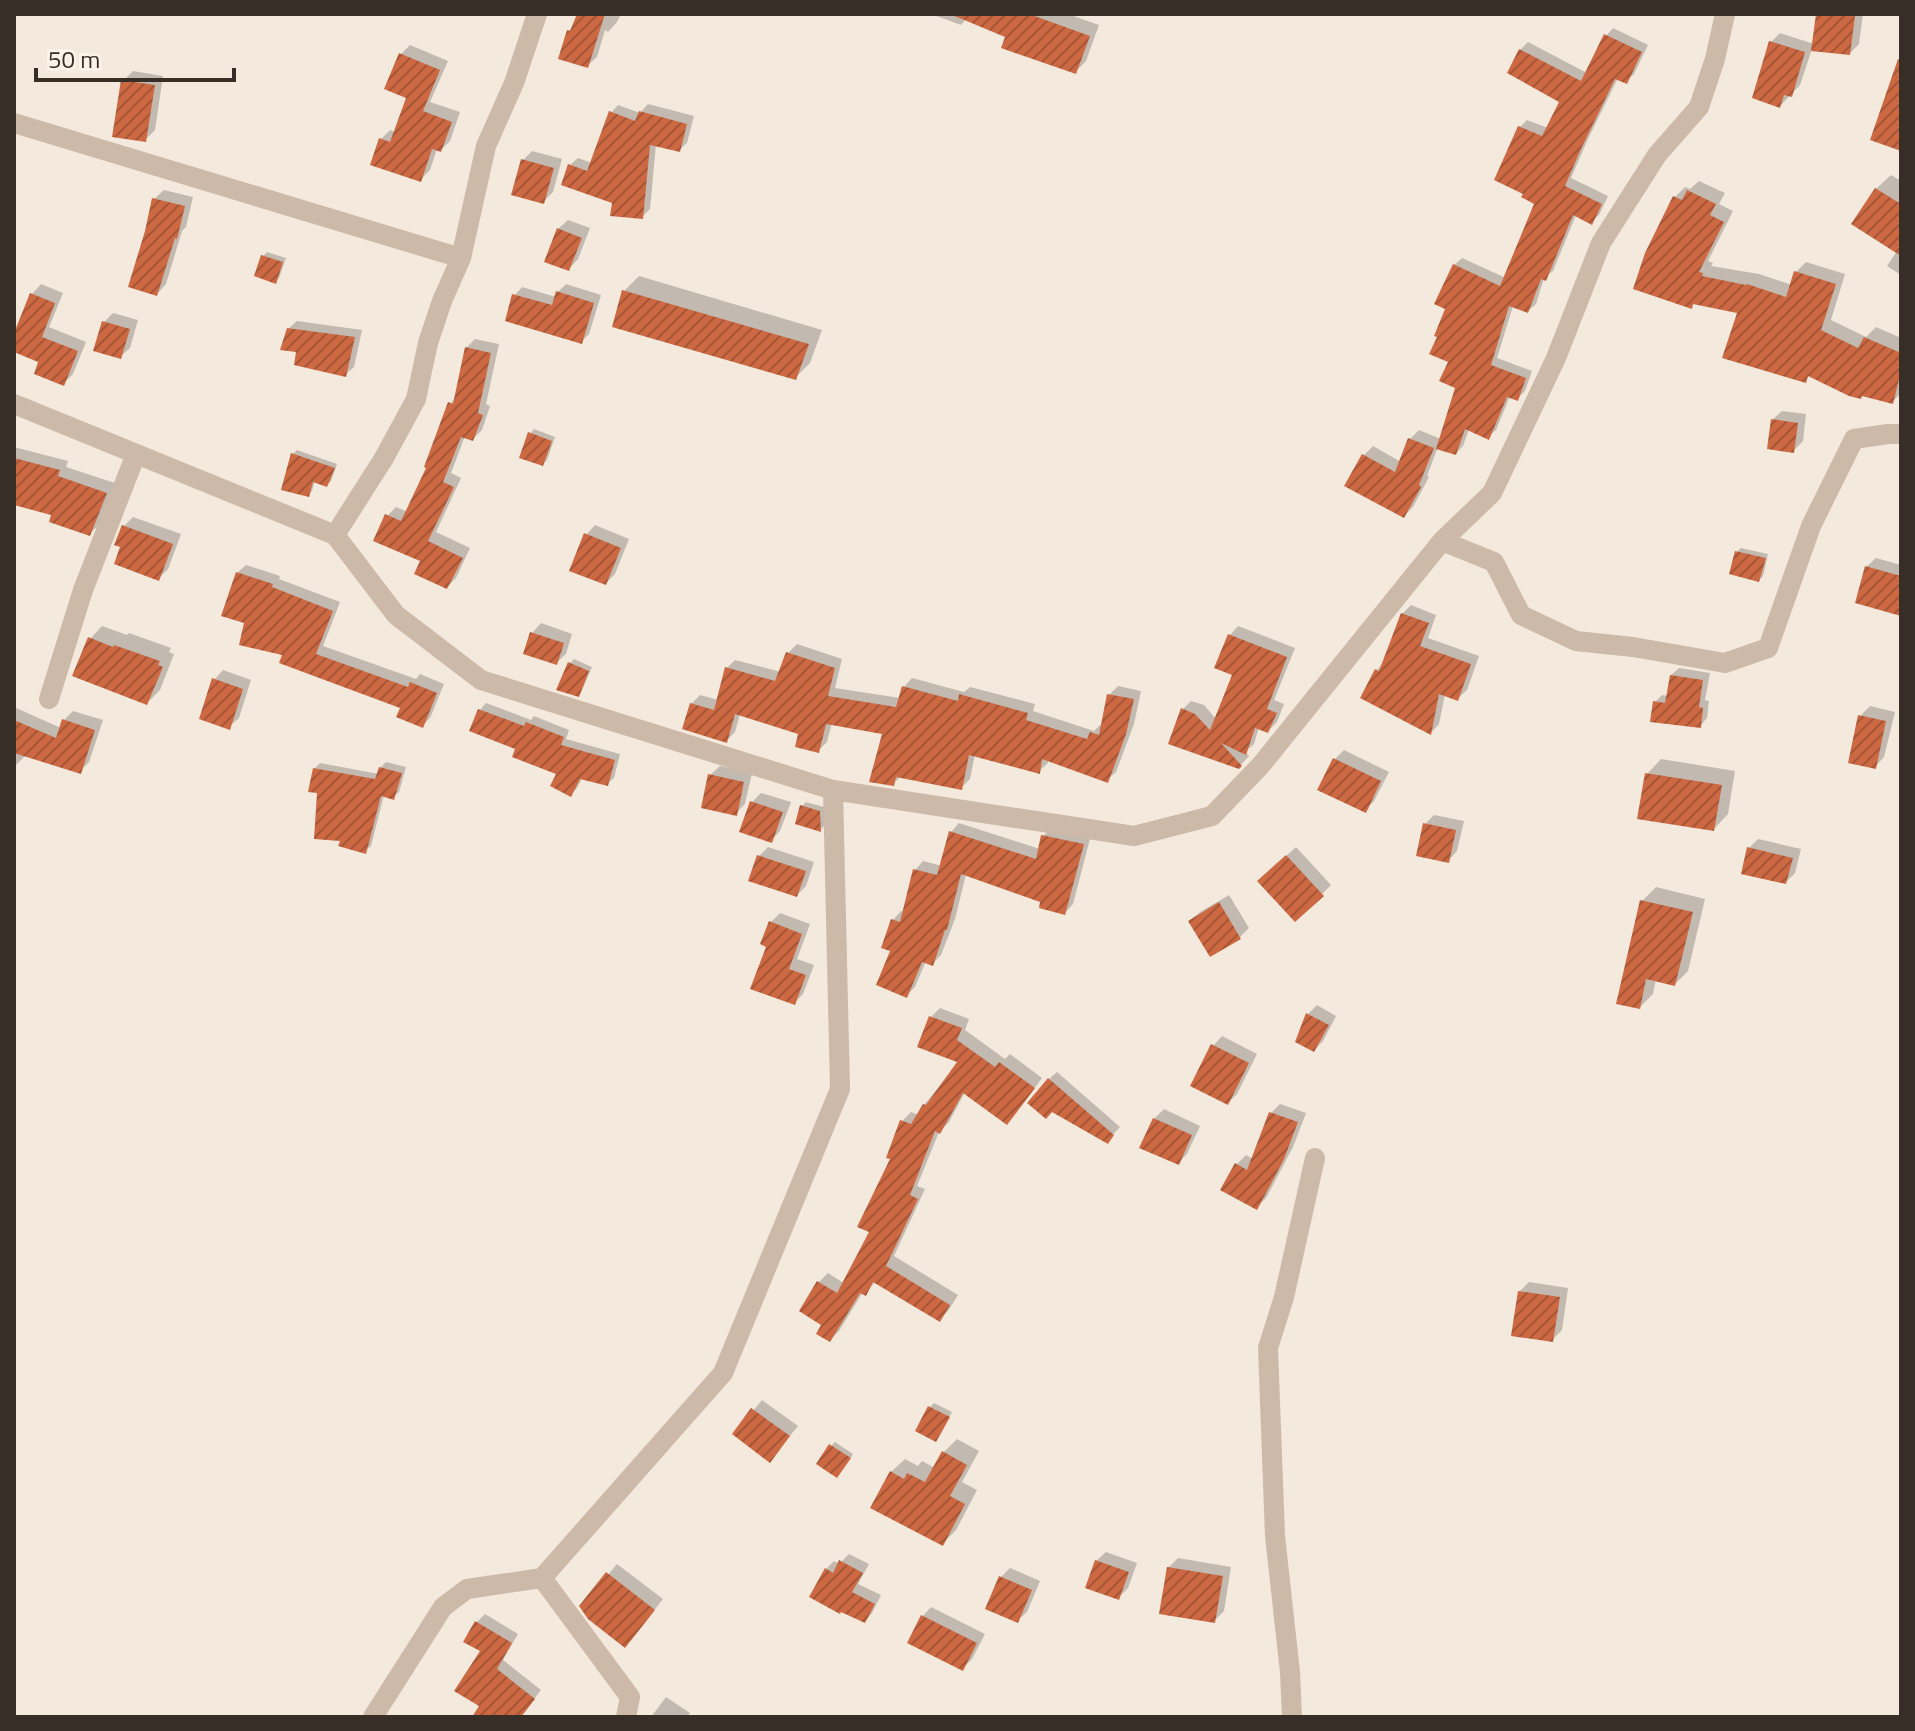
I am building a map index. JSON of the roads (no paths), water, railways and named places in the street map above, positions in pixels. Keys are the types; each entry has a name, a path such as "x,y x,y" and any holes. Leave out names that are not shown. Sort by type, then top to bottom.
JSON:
{"street":[{"path":"335,535 384,458 416,399 428,343 461,258 486,146 514,83 537,14"},
{"path":"14,404 335,535 396,615 481,680 833,790 1134,836 1212,816 1261,765 1442,541 1492,493 1556,358 1601,243 1657,155 1699,107 1715,59 1725,14"},
{"path":"14,123 461,258"},
{"path":"1442,541 1494,562 1521,615 1576,641 1725,663 1768,648 1811,526 1854,439 1901,434"},
{"path":"49,699 83,590 136,454"},
{"path":"373,1717 443,1607 467,1589 542,1578 723,1373 840,1089 833,790"},
{"path":"1292,1717 1275,1536 1268,1348 1284,1297 1315,1158"},
{"path":"542,1578 630,1697 626,1717"}]}
